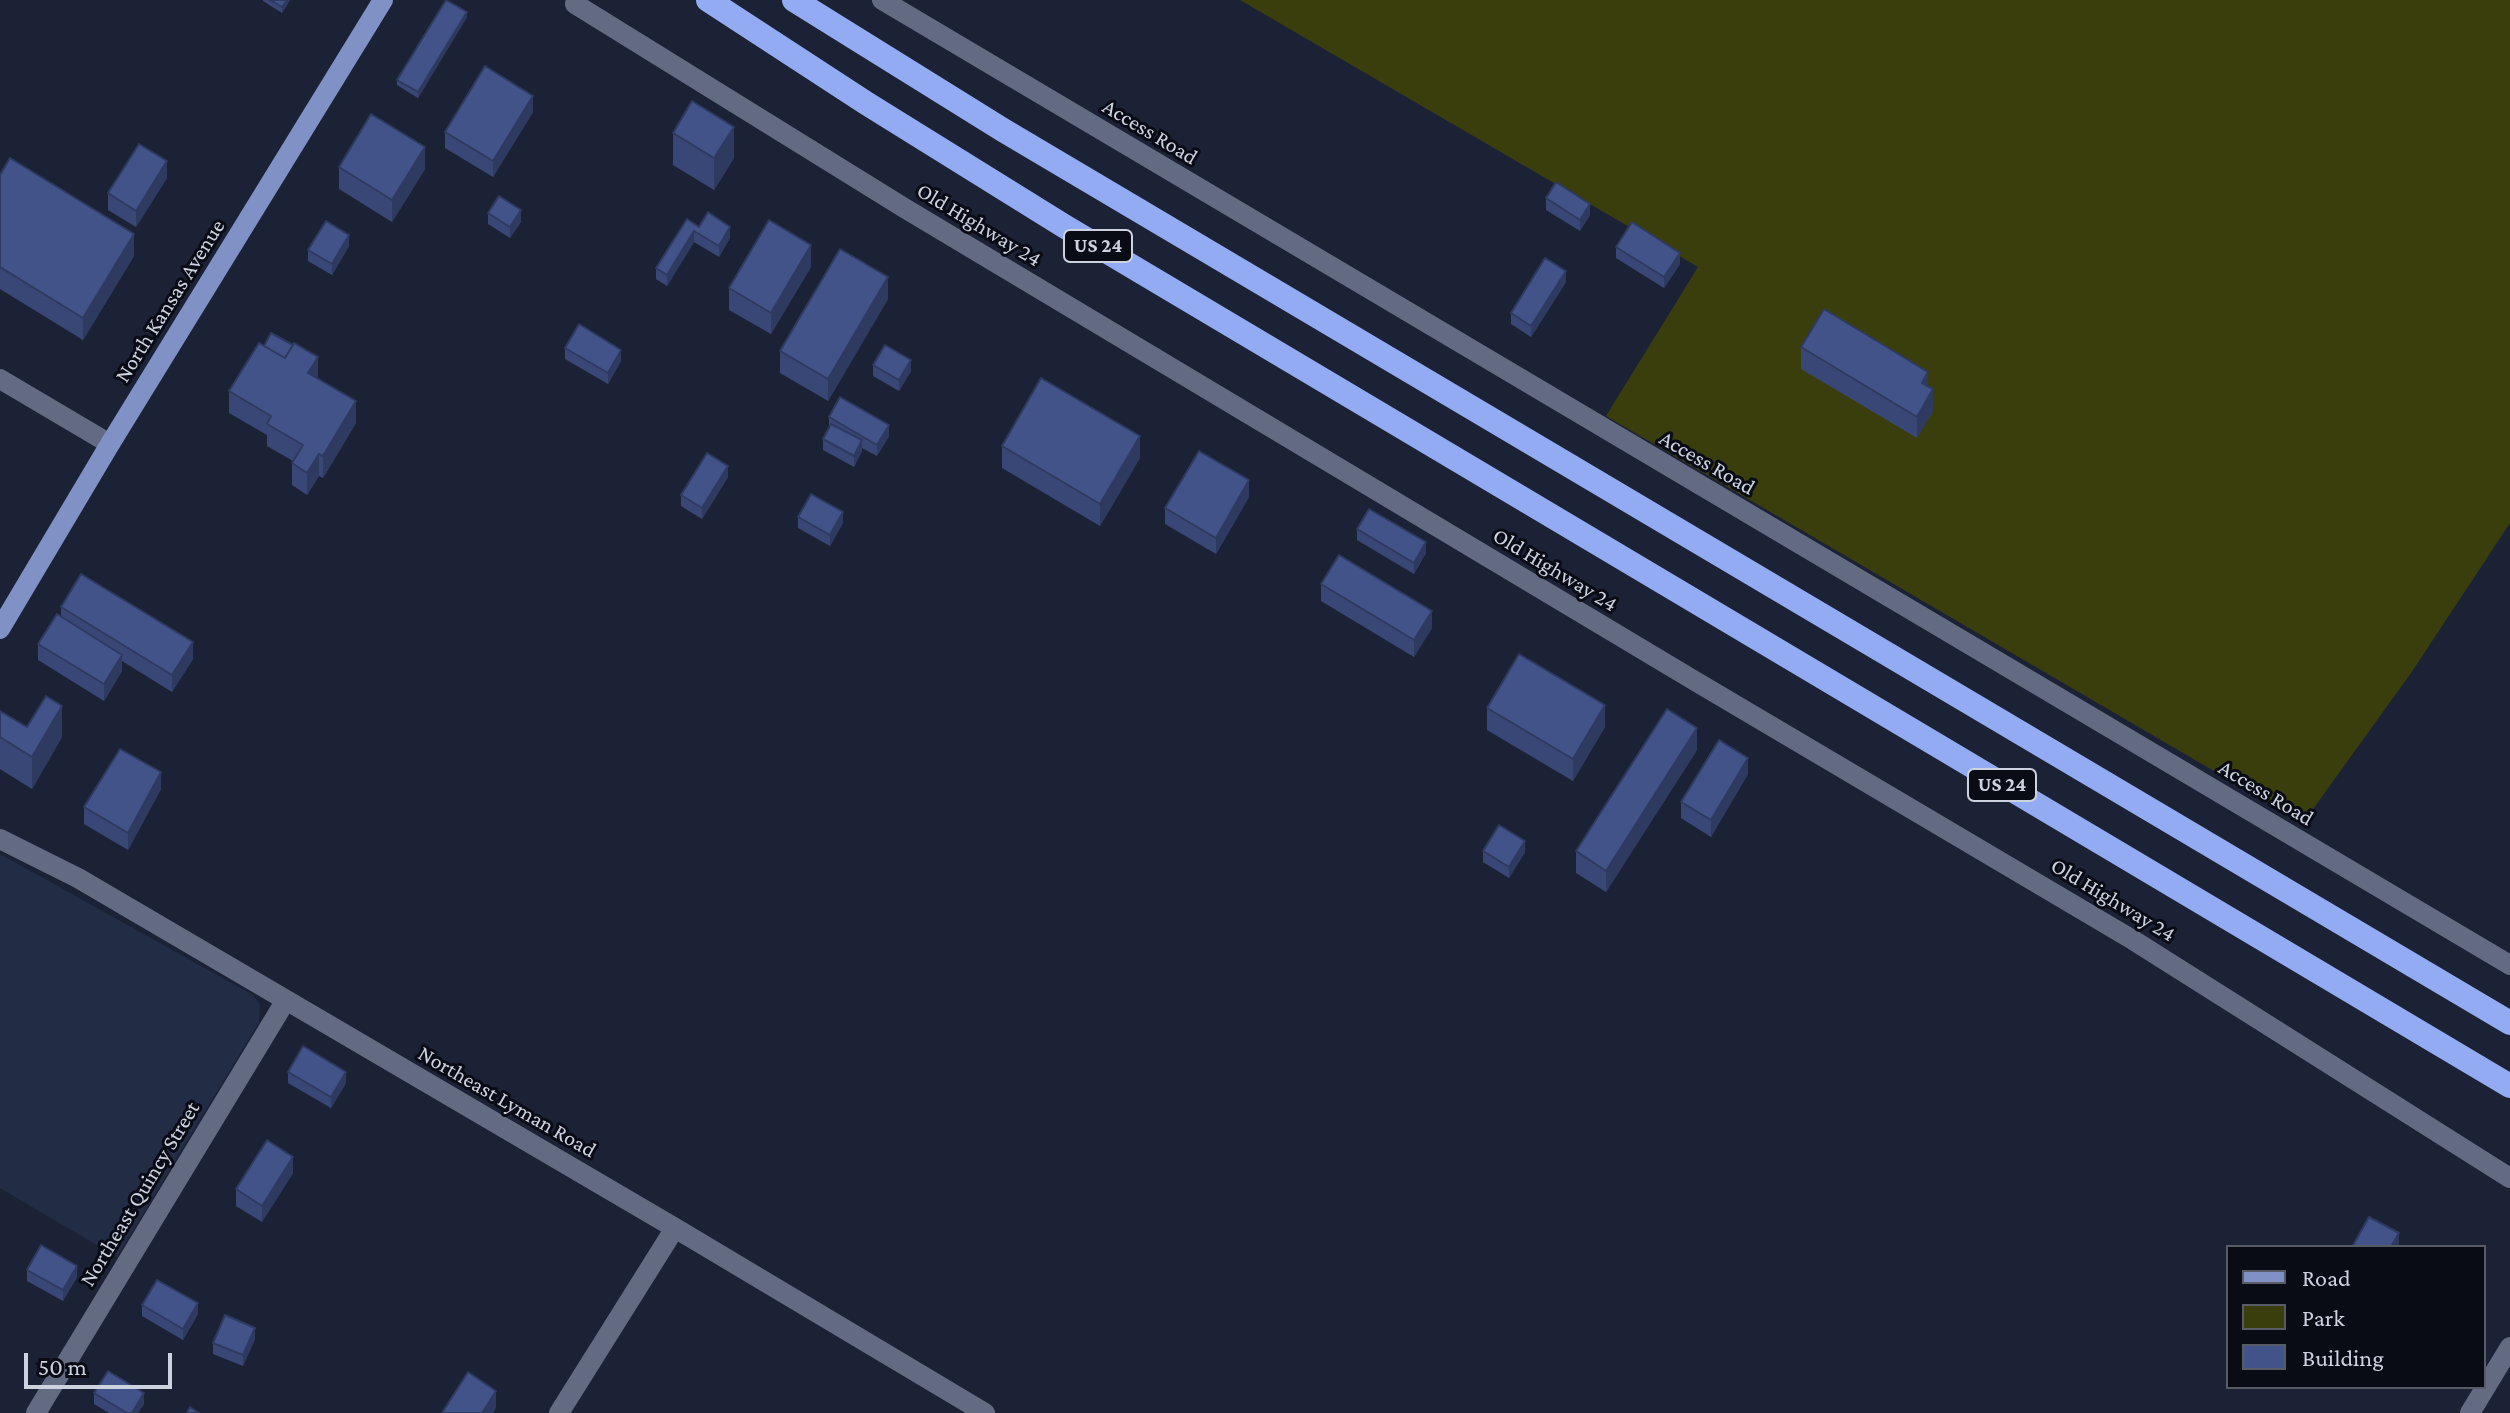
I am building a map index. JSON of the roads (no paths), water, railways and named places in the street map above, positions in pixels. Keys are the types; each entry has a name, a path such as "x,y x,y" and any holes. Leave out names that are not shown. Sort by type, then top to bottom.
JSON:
{"highway":[{"name":"US 24","path":"708,0 866,103 1078,234 2510,1086"},
{"name":"US 24","path":"794,0 1003,130 2510,1023"}],"main road":[{"name":"North Kansas Avenue","path":"0,629 383,0"}],"street":[{"name":"Access Road","path":"882,0 1611,435 2510,965"},
{"name":"Old Highway 24","path":"575,4 906,209 2133,940 2510,1178"},
{"path":"0,379 110,444"},
{"name":"Northeast Lyman Road","path":"0,839 78,878 985,1413"},
{"name":"Northeast Quincy Street","path":"36,1413 286,1000"},
{"path":"559,1413 675,1228"},
{"path":"2486,1387 2510,1347"},
{"path":"2470,1413 2485,1389"}]}
